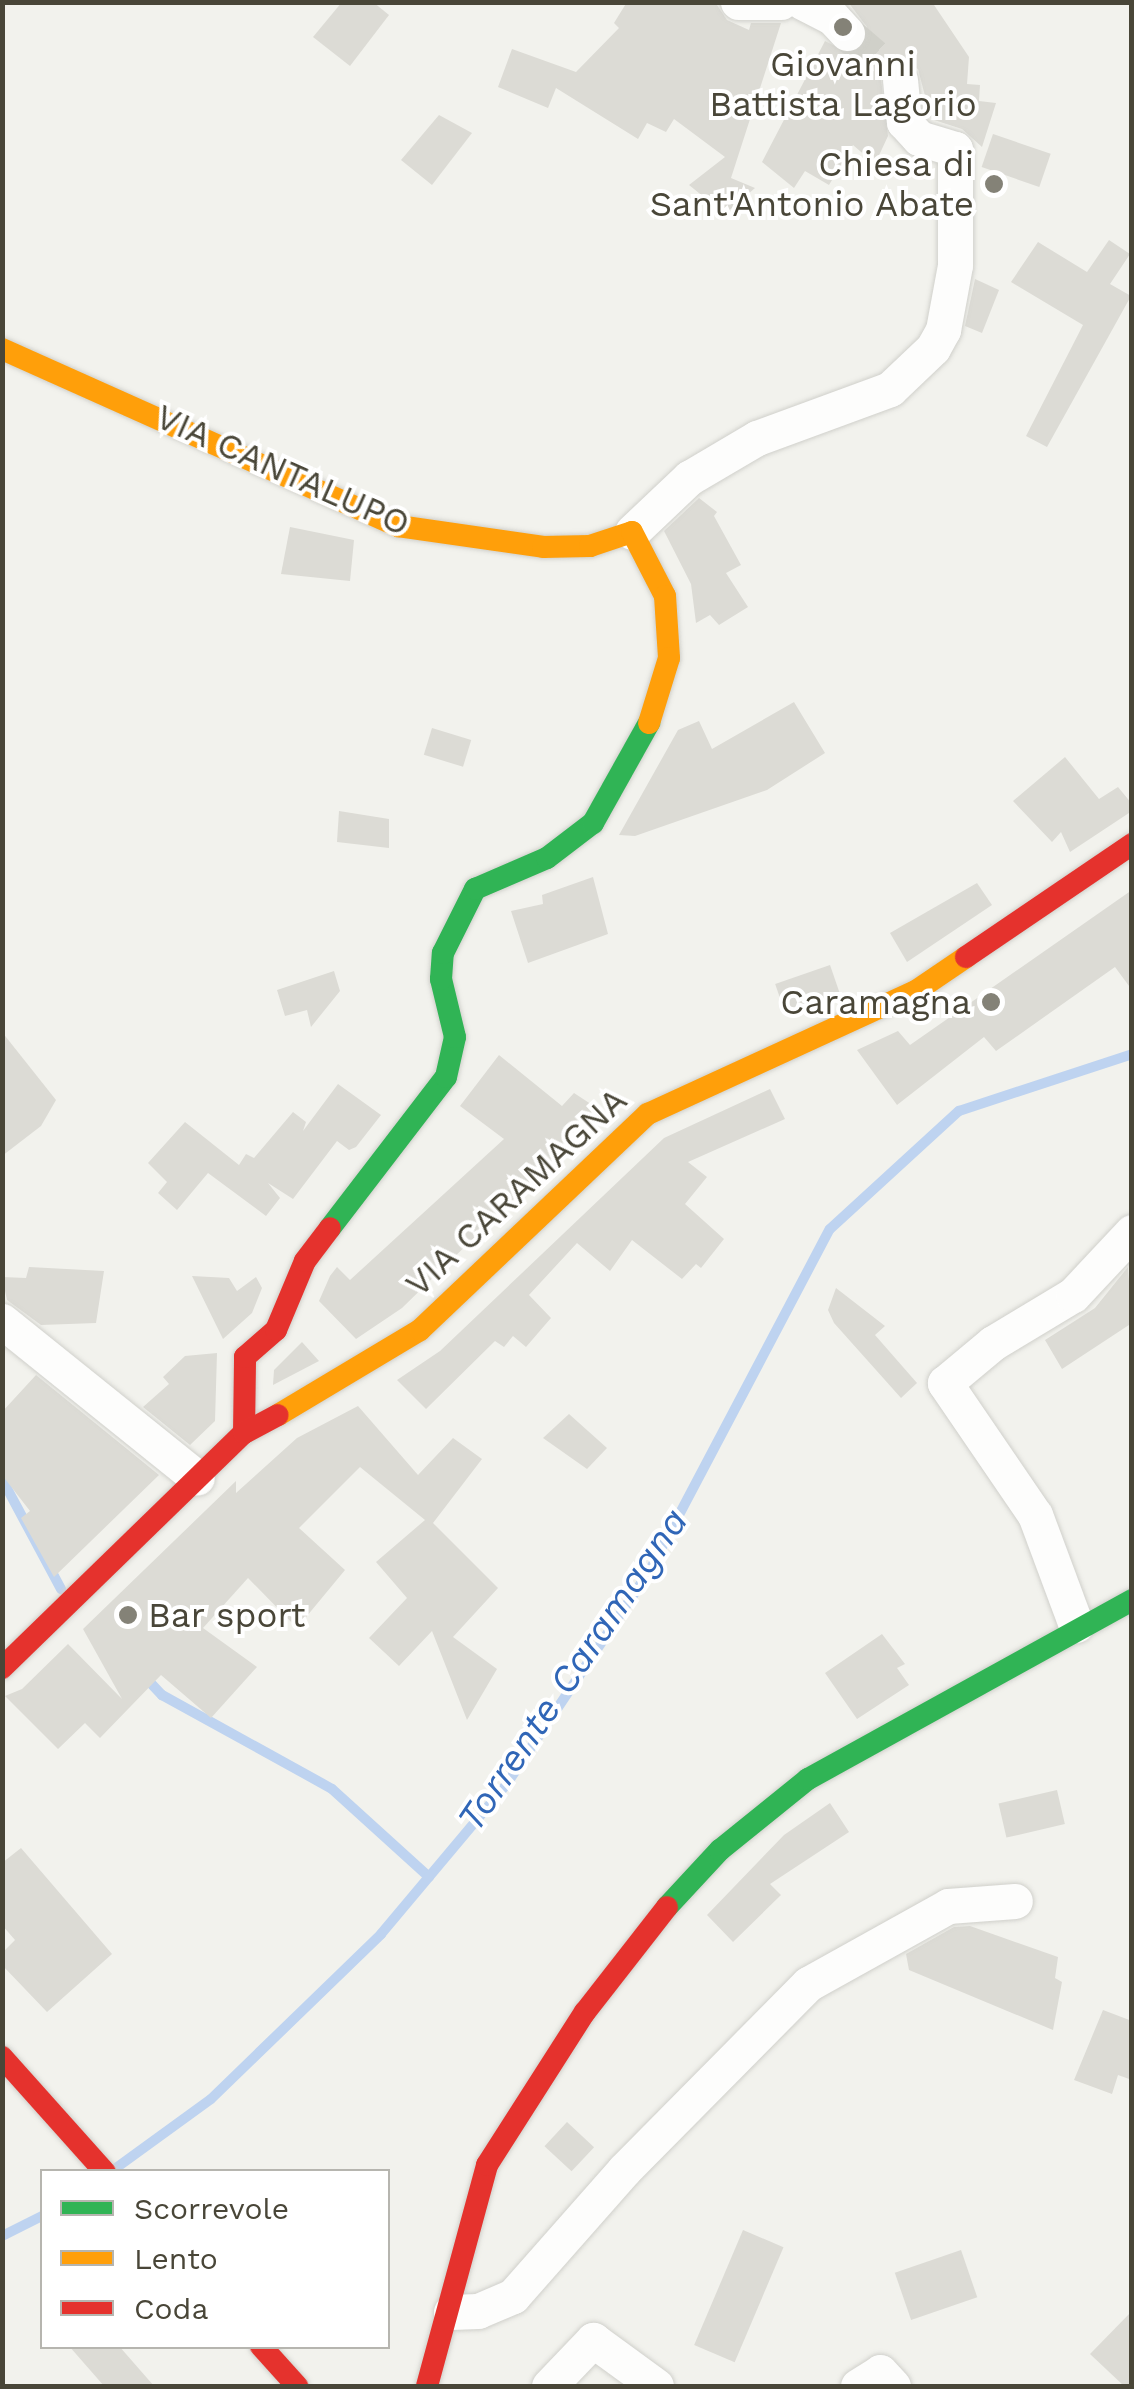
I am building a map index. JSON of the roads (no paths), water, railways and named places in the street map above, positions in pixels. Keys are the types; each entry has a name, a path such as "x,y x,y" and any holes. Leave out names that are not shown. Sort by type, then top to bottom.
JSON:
{"street":[{"path":"738,2 781,2"},
{"path":"802,2 847,33"},
{"path":"244,1432 245,1357 276,1330 305,1261 446,1076 455,1038 442,979 443,952 475,889 547,858 593,824 616,772 652,718 666,678 669,617 651,561 632,532 689,478 757,438 890,389 921,364 943,330 955,265 955,149 918,138 904,122 890,71"},
{"name":"VIA CANTALUPO","path":"2,349 398,526 543,547 590,546 632,532"},
{"name":"VIA CARAMAGNA","path":"2,1668 244,1432 348,1378 420,1330 648,1114 916,991 1132,844"},
{"path":"1076,1625 1034,1515 945,1383 994,1343 1073,1295 1132,1232"},
{"path":"2,1321 197,1478"},
{"path":"427,2386 451,2312 488,2165 585,2012 670,1903 720,1850 808,1779 1076,1625 1132,1600"},
{"path":"451,2312 478,2311 513,2296 624,2170 808,1984 948,1906 1015,1901"},
{"path":"2,2056 103,2169"},
{"path":"549,2386 593,2340 656,2386"},
{"path":"265,2349 296,2386"},
{"path":"858,2386 880,2372 894,2386"}],"waterway":[{"name":"Torrente Caramagna","path":"116,2168 211,2099 381,1934 506,1785 651,1568 830,1229 959,1111 1132,1054"},
{"path":"2,1479 61,1589"},
{"path":"145,1677 162,1695 332,1789 429,1877"},
{"name":"Torrente Caramagna","path":"2,2236 40,2217"}],"tunnel":[{"path":"847,33 883,64"}],"place":[{"name":"Giovanni Battista Lagorio","path":"843,27"},
{"name":"Chiesa di Sant'Antonio Abate","path":"994,184"},
{"name":"Caramagna","path":"991,1002"},
{"name":"Bar sport","path":"128,1615"}]}
